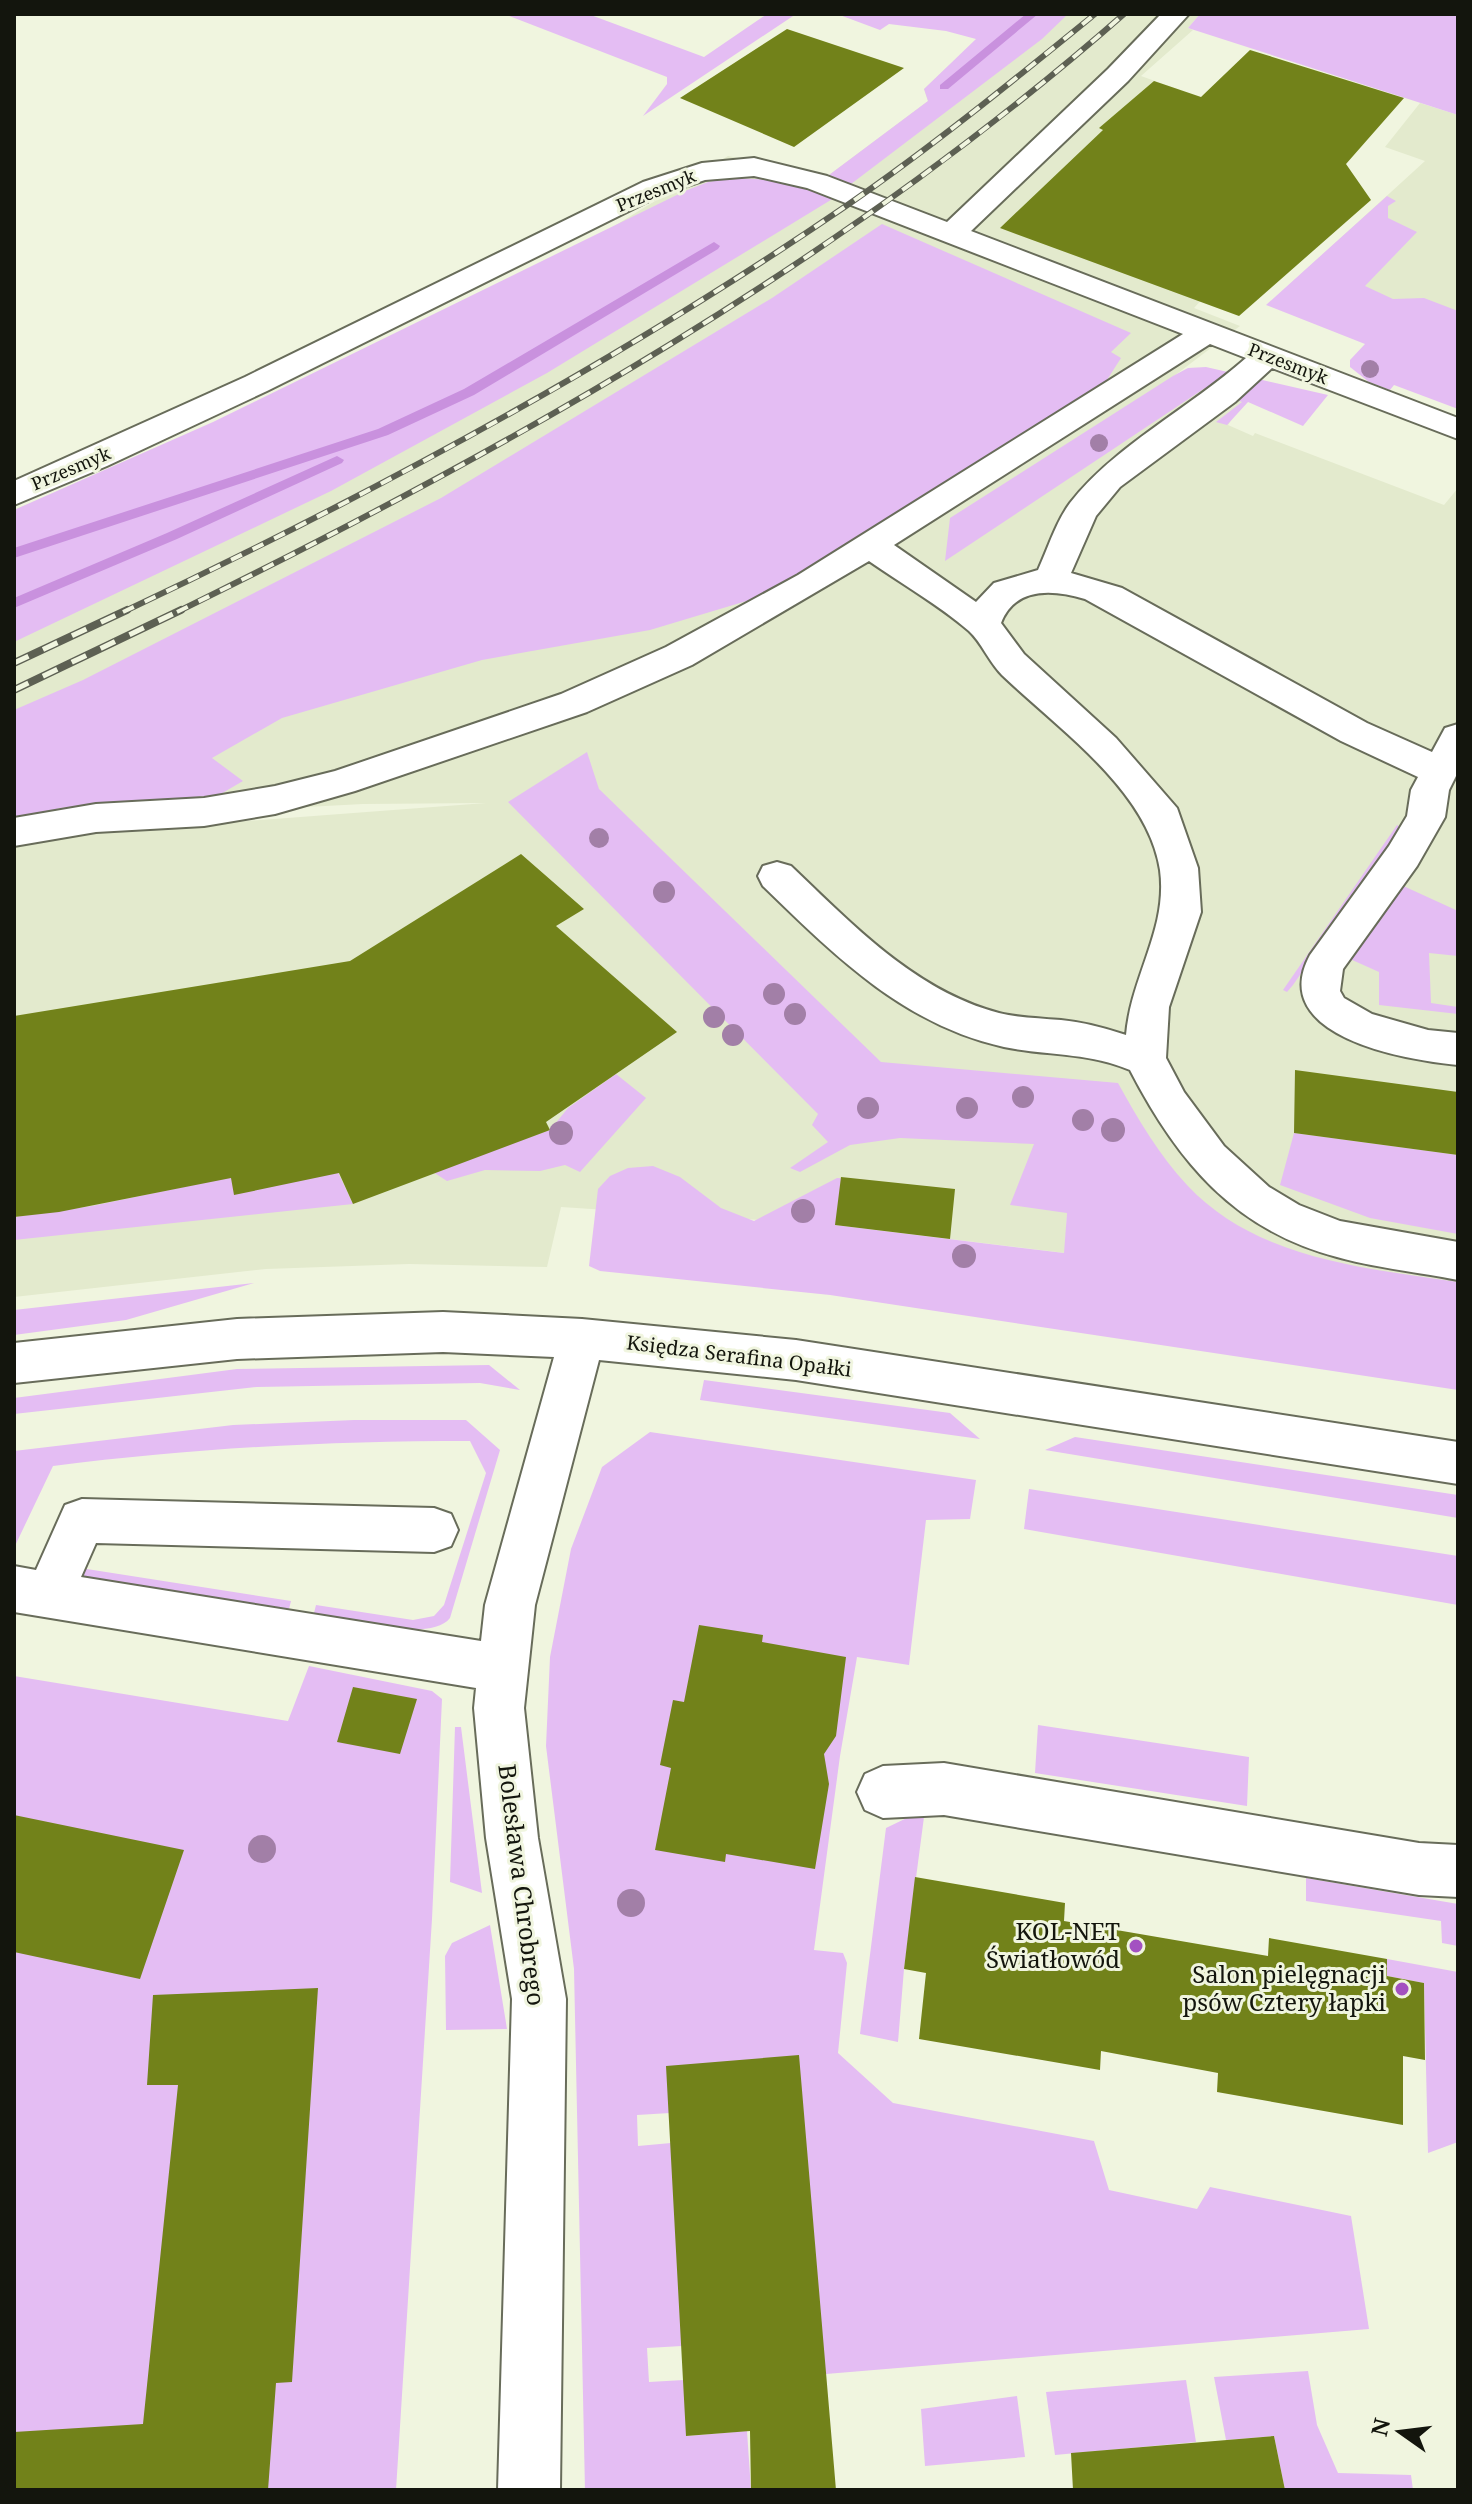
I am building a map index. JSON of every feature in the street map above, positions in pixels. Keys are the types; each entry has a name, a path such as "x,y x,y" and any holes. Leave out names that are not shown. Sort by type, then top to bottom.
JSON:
{"street":[{"path":"950,235 1118,75 1176,14"},
{"name":"Przesmyk","path":"14,494 302,363 653,188 702,172 754,167 848,192 950,235 1458,429"},
{"path":"14,832 96,818 204,812 275,800 342,782 574,703 679,656 810,583 1206,333"},
{"path":"1050,581 1081,512 1108,480 1224,395 1267,356"},
{"path":"870,545 983,624 1011,663 1103,747 1158,808 1179,868 1181,912 1149,1007 1145,1058 1169,1104 1209,1158 1254,1200 1284,1218 1337,1239 1458,1261"},
{"path":"983,624 995,600 1019,585 1050,581 1085,586 1110,596 1342,726 1439,771"},
{"path":"1458,737 1430,790 1442,824 1403,856 1324,966 1320,991 1330,1009 1360,1027 1428,1046 1458,1049"},
{"path":"777,876 854,948 915,997 952,1016 1004,1030 1109,1043 1145,1058"},
{"name":"Księdza Serafina Opałki","path":"14,1363 237,1339 443,1332 582,1339 796,1360 1458,1463"},
{"name":"Bolesława Chrobrego","path":"529,2490 539,1999 511,1824 499,1708 510,1605 582,1339"},
{"path":"434,1530 82,1521 32,1592 503,1668"},
{"path":"883,1792 944,1789 1419,1869 1458,1871"}],"shaded area":[{"path":"504,14 588,14 704,57 767,14 796,14 643,116 667,84 667,77"},
{"path":"837,14 1068,14 1042,39 851,184 829,175 928,101 924,89 976,39 946,31 889,24 880,30"},
{"path":"1004,14 1200,14 1188,28 1193,30 1141,76 1180,90 1130,138 1215,285 1194,308 1240,326 1174,376 1243,402 1228,425 1253,436 1255,433 1444,505 1458,488 1458,1314 1099,1261 1070,1153 1065,1253 835,1225 561,1207 547,1267 409,1264 266,1269 14,1297 14,849 33,837 486,803 363,804 176,814 59,794 14,812 14,510 258,407 603,233 728,156 829,175 928,101 924,89"},
{"path":"1200,14 1458,14 1458,115 1188,28"},
{"path":"1420,103 1458,115 1458,378 1288,286 1425,161 1385,147"},
{"path":"732,178 777,180 834,198 547,373 331,491 14,642 14,510 213,422 685,191 708,182"},
{"path":"1387,196 1396,201 1388,206 1388,218 1417,232 1365,286 1393,299 1424,298 1458,311 1458,409 1394,385 1390,390 1369,382 1350,367 1350,360 1365,344 1266,305"},
{"path":"882,224 1131,333 1111,352 1121,358 1098,394 770,594 650,630 482,660 282,718 212,758 243,781 219,795 60,808 14,822 14,710 83,680 441,498 772,298"},
{"path":"1206,367 1328,395 1303,426 1248,402 1227,425 1216,422 1242,402 1205,388 945,561 950,518 1173,376 1188,368"},
{"path":"587,752 599,789 881,1062 1118,1083 1150,1136 1187,1185 1215,1210 1245,1229 1278,1245 1349,1265 1458,1282 1458,1390 830,1295 600,1271 589,1266 598,1189 610,1176 628,1168 653,1166 680,1177 721,1208 754,1221 837,1178 867,1180 835,1225 1064,1253 1067,1213 1010,1205 1034,1144 900,1138 850,1145 800,1172 790,1168 828,1142 812,1125 818,1114 508,802"},
{"path":"1397,825 1402,828 1293,985 1287,992 1283,990"},
{"path":"1399,884 1458,911 1458,956 1429,953 1431,1003 1458,1007 1458,1014 1379,1005 1379,972 1350,959"},
{"path":"616,1074 646,1098 580,1172 565,1165 540,1171 485,1170 447,1181 433,1172 550,1130 568,1108"},
{"path":"1294,1133 1458,1155 1458,1234 1370,1218 1280,1185"},
{"path":"334,1164 353,1204 14,1240 14,1217 92,1206 226,1178"},
{"path":"254,1283 126,1320 14,1335 14,1310"},
{"path":"489,1365 520,1390 480,1383 257,1387 14,1414 14,1398 237,1369"},
{"path":"704,1380 950,1413 980,1439 700,1400"},
{"path":"354,1420 466,1420 500,1450 450,1618 440,1625 406,1629 314,1613 316,1605 413,1620 434,1616 444,1605 486,1473 470,1441 262,1447 158,1454 53,1466 14,1548 14,1451 233,1425"},
{"path":"650,1432 976,1480 970,1519 926,1520 909,1665 857,1657 840,1756 814,1950 843,1953 847,1963 838,2053 893,2103 1094,2141 1109,2190 1197,2209 1210,2187 1351,2216 1369,2329 826,2374 670,2113 637,2115 638,2146 671,2143 682,2346 647,2348 649,2382 684,2380 687,2436 747,2431 751,2490 585,2490 574,1969 546,1746 550,1657 571,1549 602,1467"},
{"path":"1075,1437 1458,1495 1458,1518 1045,1450"},
{"path":"1029,1489 1458,1556 1458,1605 1024,1529"},
{"path":"74,1567 291,1601 289,1609 71,1574"},
{"path":"309,1666 432,1691 442,1699 432,1919 396,2490 14,2490 14,1676 288,1721"},
{"path":"1038,1725 1249,1757 1247,1806 1035,1773"},
{"path":"455,1727 461,1727 482,1893 450,1882"},
{"path":"913,1815 924,1817 904,1969 898,2042 860,2034 886,1828"},
{"path":"1306,1878 1458,1904 1458,1946 1442,1943 1441,1921 1306,1901"},
{"path":"490,1925 507,2029 446,2030 445,1956 452,1943"},
{"path":"1387,1959 1458,1972 1458,2142 1428,2153 1424,1983 1387,1976"},
{"path":"1308,2371 1317,2425 1338,2473 1411,2475 1413,2490 1285,2490 1274,2436 1226,2440 1214,2377"},
{"path":"1186,2380 1196,2442 1055,2455 1046,2392"},
{"path":"1017,2396 1025,2457 925,2466 921,2409"}],"building":[{"path":"787,29 904,68 794,147 680,98"},
{"path":"1250,50 1404,98 1346,164 1371,200 1239,316 1000,228 1103,130 1099,128 1154,81 1201,97"},
{"path":"521,854 584,909 556,926 677,1032 546,1122 550,1130 353,1204 339,1173 234,1195 231,1178 59,1212 14,1217 14,1016 350,961"},
{"path":"1295,1070 1458,1092 1458,1155 1294,1133"},
{"path":"841,1177 955,1189 950,1239 835,1225"},
{"path":"699,1625 763,1635 762,1642 846,1657 836,1736 824,1754 829,1784 815,1869 726,1854 725,1862 655,1850 671,1768 660,1765 673,1700 684,1702"},
{"path":"353,1687 417,1699 400,1754 337,1742"},
{"path":"14,1815 184,1850 140,1979 14,1952"},
{"path":"915,1877 1065,1903 1064,1921 1268,1956 1269,1938 1387,1959 1387,1976 1424,1983 1425,2060 1403,2056 1403,2125 1217,2092 1218,2073 1101,2051 1100,2070 919,2039 926,1973 904,1969"},
{"path":"318,1988 292,2382 276,2383 268,2490 14,2490 14,2432 143,2424 178,2085 147,2085 153,1995"},
{"path":"799,2055 836,2490 751,2490 750,2431 686,2436 666,2066"},
{"path":"1274,2436 1285,2490 1073,2490 1071,2453"}],"waterway":[{"path":"944,87 1033,14"},
{"path":"14,553 383,432 469,392 714,246"},
{"path":"14,603 172,536 337,460"}],"railway":[{"path":"123,612 402,473 672,319 878,184 1095,14"},
{"path":"180,610 426,484 549,416 789,269 904,189 1016,104 1124,14"},
{"path":"14,663 127,610"},
{"path":"14,690 180,610"}],"place":[{"name":"KOL-NET Światłowód","path":"1136,1946"},
{"name":"Salon pielęgnacji psów Cztery łapki","path":"1402,1989"}]}
